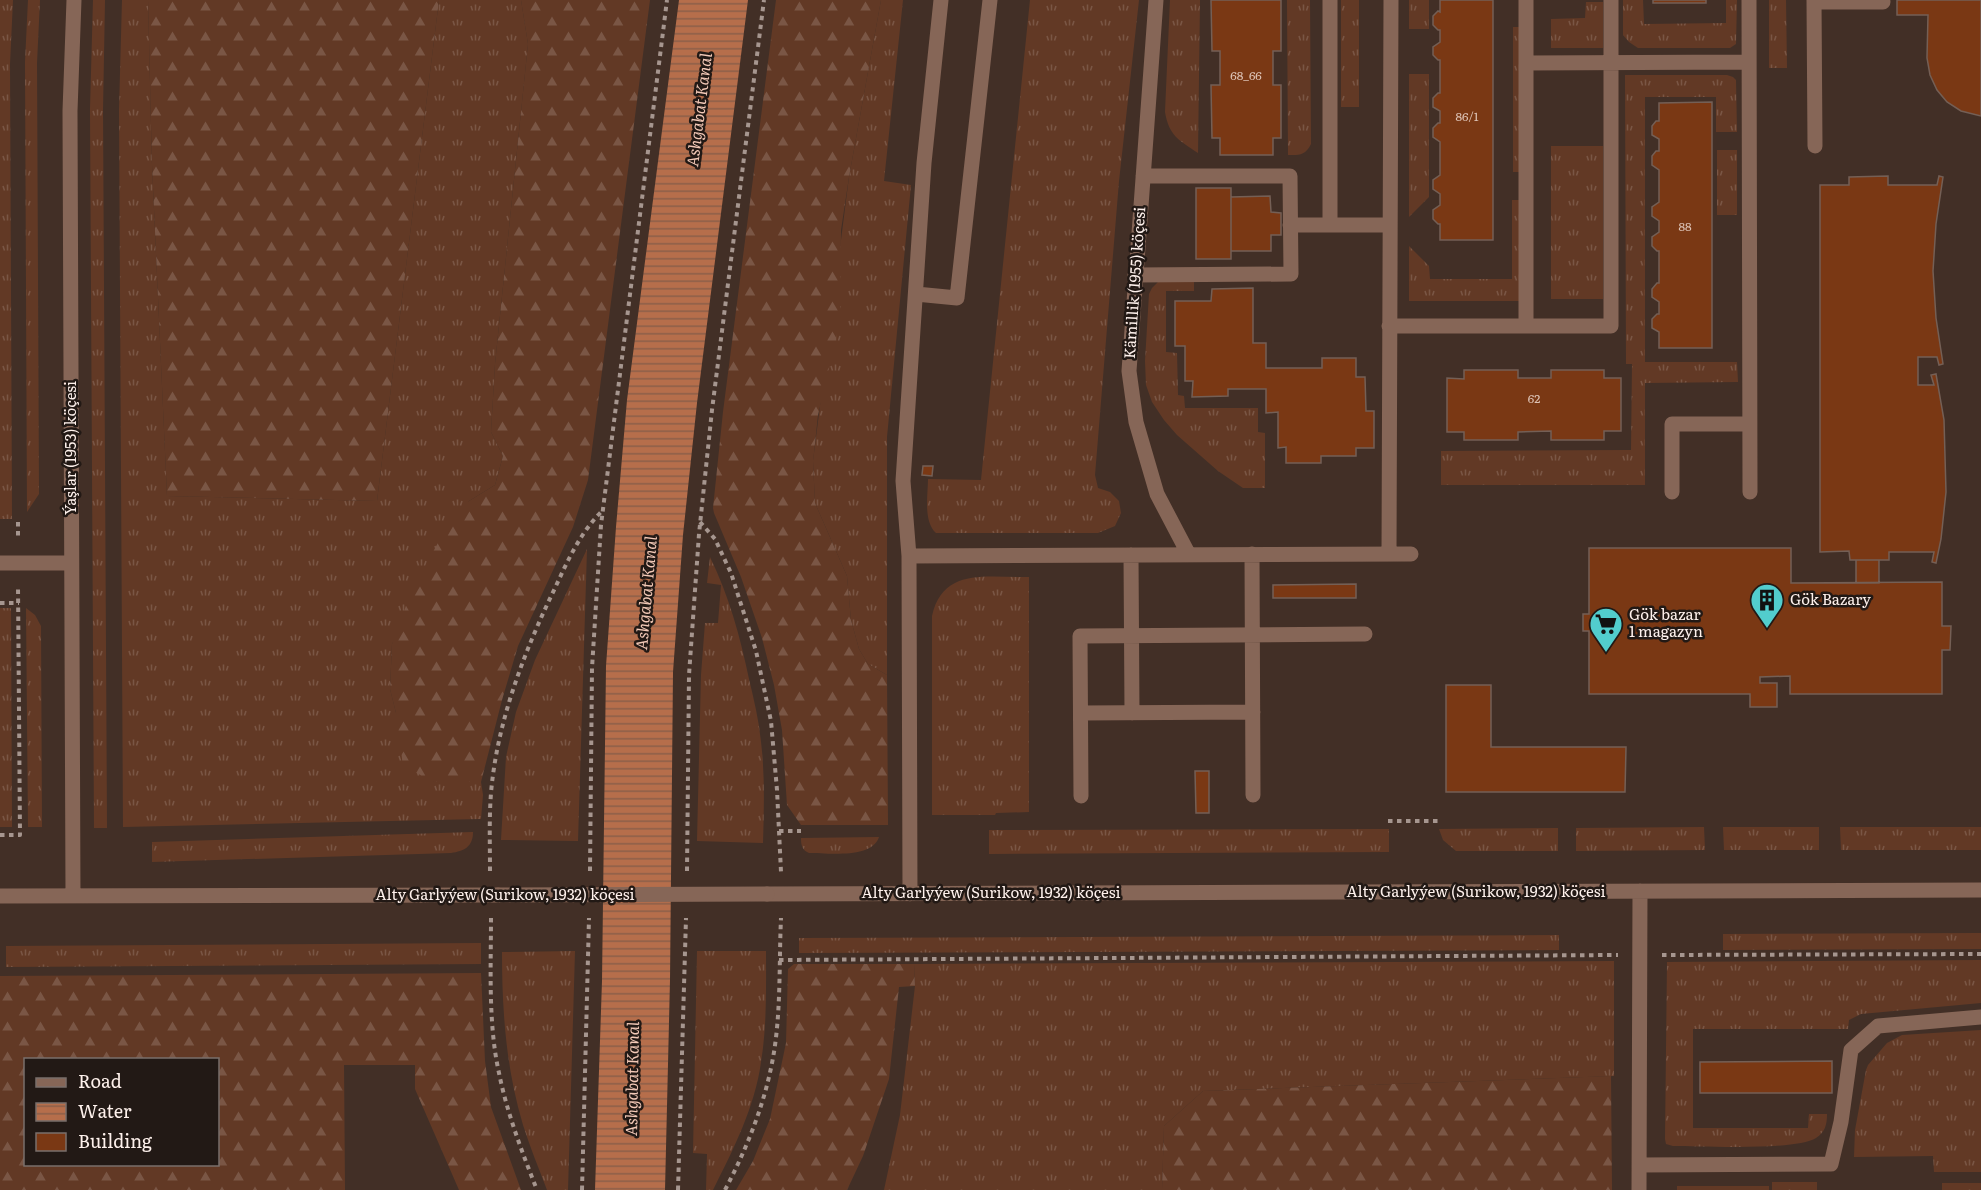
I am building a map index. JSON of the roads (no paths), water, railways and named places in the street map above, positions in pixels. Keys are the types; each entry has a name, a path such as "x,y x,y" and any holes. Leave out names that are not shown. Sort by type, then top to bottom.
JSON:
{"street":[{"name":"Ýaşlar (1953) köçesi","path":"73,896 70,111 74,0"},
{"path":"910,894 909,556 903,481 924,163 941,0"},
{"path":"916,294 957,298 990,0"},
{"name":"Kämillik (1955) köçesi","path":"1156,0 1129,371 1136,422 1157,494 1189,555"},
{"path":"1330,0 1330,225"},
{"path":"1389,554 1391,0"},
{"path":"1526,0 1526,326"},
{"path":"1389,326 1611,326 1611,0"},
{"path":"1749,0 1750,492"},
{"path":"1815,146 1814,1 1883,2"},
{"path":"1526,63 1749,62"},
{"path":"1135,274 1291,274 1290,176 1143,176"},
{"path":"1290,225 1390,225"},
{"path":"1672,492 1672,424 1749,424"},
{"path":"1252,554 1253,795"},
{"path":"909,556 1411,554"},
{"path":"1131,555 1132,713"},
{"path":"0,563 71,563"},
{"path":"1081,796 1080,636 1365,634"},
{"path":"1081,713 1253,712"},
{"name":"Alty Garlyýew (Surikow, 1932) köçesi","path":"0,896 1981,890"},
{"path":"1639,1190 1640,891"},
{"path":"1639,1165 1831,1164 1841,1122 1851,1050 1878,1026 1981,1017"}],"water":[{"name":"Ashgabat Kanal","path":"679,0 748,0 697,403 683,535 673,672 665,1190 595,1190 602,981 606,666 627,400"}],"place":[{"name":"Gök Bazary","path":"1767,629"},
{"name":"Gök bazar 1 magazyn","path":"1606,653"}]}
